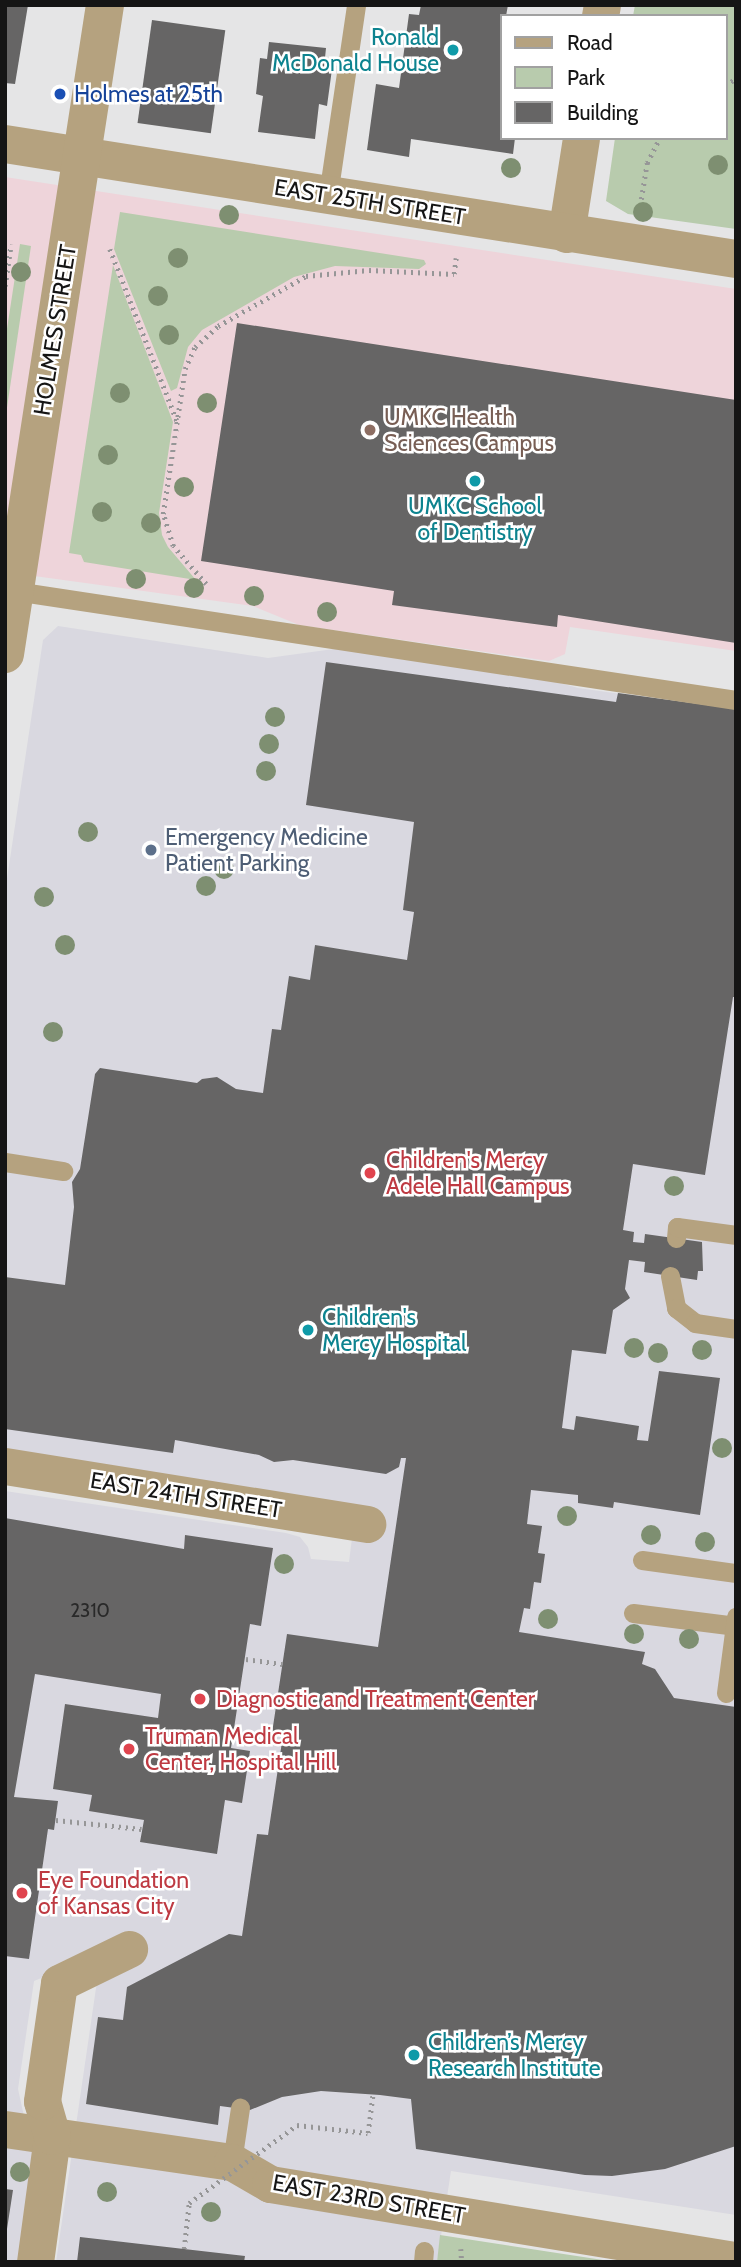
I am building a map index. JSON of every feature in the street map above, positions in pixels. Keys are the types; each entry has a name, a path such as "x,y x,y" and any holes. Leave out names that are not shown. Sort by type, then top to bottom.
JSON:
{"street":[{"name":"HOLMES STREET","path":"5,654 105,5"},
{"path":"566,234 581,140"},
{"name":"EAST 25TH STREET","path":"5,144 736,260"},
{"name":"EAST 24TH STREET","path":"5,1466 368,1524"},
{"path":"35,2262 51,2136 42,2101 59,1983 129,1949"},
{"name":"EAST 23RD STREET","path":"5,2129 232,2162 270,2184 736,2260"}],"lane":[{"path":"328,195 356,5"},
{"path":"15,591 736,700"},
{"path":"5,1162 63,1171"},
{"path":"676,1238 677,1227 736,1235"},
{"path":"670,1276 676,1308 695,1323 736,1329"},
{"path":"642,1560 736,1573"},
{"path":"633,1613 735,1623 726,1693"},
{"path":"232,2162 240,2108"}],"path":[{"path":"640,206 647,163 659,140"},
{"path":"5,286 11,244"},
{"path":"110,249 177,422"},
{"path":"206,584 173,546 164,522 177,422 190,354 211,330 315,274 369,270 454,274 456,258"},
{"path":"246,1659 283,1664"},
{"path":"55,1820 142,1829"},
{"path":"184,2249 189,2203 297,2125 368,2133 373,2094"}],"shaded area":[{"name":"UMKC Health Sciences Campus","path":"5,177 736,289 736,651 570,627 565,654 549,661 299,625 253,606 5,572"},
{"name":"Children's Mercy Adele Hall Campus","path":"58,626 268,658 341,648 539,677 578,688 736,710 736,2215 451,2171 437,2262 56,2262 101,1954 34,1981 18,2089 35,2166 21,2262 5,2262 5,1491 286,1533 300,1537 308,1547 311,1559 349,1562 356,1506 5,1453 5,892 43,640"}],"green space":[{"path":"635,5 736,5 736,229 628,214 606,201 615,140 727,140 727,14 633,14"},
{"path":"120,212 424,260 426,264 419,269 335,266 294,277 202,330 188,347 177,388 171,391 114,249"},
{"path":"20,244 31,246 5,421 5,342"},
{"path":"113,265 173,422 159,513 162,535 168,547 196,580 84,562 81,555 69,553"},
{"path":"440,2235 616,2262 437,2262"}],"building":[{"path":"5,5 28,5 15,84 5,83"},
{"name":"Ronald McDonald House","path":"421,5 508,5 506,14 500,14 500,140 515,140 513,154 411,139 409,157 367,150 376,84 399,88 409,14 419,15"},
{"path":"152,20 225,30 211,133 138,123"},
{"path":"269,42 326,48 324,68 332,69 327,106 319,104 315,139 258,132 263,96 256,94 260,58 267,59"},
{"name":"UMKC School of Dentistry","path":"237,323 736,400 736,643 558,615 557,627 392,605 394,591 201,561"},
{"name":"Children's Mercy Adele Hall Campus","path":"326,662 616,702 618,693 736,709 736,997 733,997 705,1175 633,1164 623,1230 634,1232 633,1242 644,1243 645,1234 702,1242 703,1271 698,1271 697,1280 644,1272 645,1262 629,1260 625,1289 630,1298 613,1310 606,1354 572,1350 562,1428 574,1430 576,1416 639,1426 637,1440 648,1441 659,1371 720,1378 700,1515 614,1502 613,1508 578,1503 578,1495 531,1490 527,1524 542,1526 538,1553 545,1554 541,1583 534,1582 530,1609 524,1608 519,1632 645,1652 642,1664 655,1669 674,1698 736,1707 736,2146 665,2169 612,2176 585,2175 416,2149 411,2099 380,2095 321,2091 282,2097 250,2110 220,2106 218,2125 86,2104 98,2017 123,2020 127,1987 229,1934 242,1936 257,1834 268,1835 283,1735 272,1733 287,1634 378,1647 406,1458 401,1458 399,1467 386,1474 293,1460 274,1462 259,1455 175,1440 173,1453 5,1429 5,1277 65,1285 74,1207 72,1182 80,1169 95,1074 100,1068 197,1083 202,1079 217,1077 236,1089 263,1093 272,1029 281,1030 289,976 310,980 315,945 407,960 414,912 403,910 414,822 306,805"},
{"path":"5,1518 184,1549 185,1535 273,1548 261,1626 250,1624 231,1748 250,1751 242,1803 225,1800 217,1854 140,1842 144,1820 89,1811 92,1795 53,1789 65,1704 158,1718 161,1694 35,1674 14,1797 58,1801 54,1830 48,1829 29,1959 5,1956"},
{"path":"5,2189 13,2190 7,2229 5,2229"},
{"path":"80,2237 245,2256 244,2262 77,2262"}],"place":[{"name":"Ronald McDonald House","path":"453,50"},
{"name":"Holmes at 25th","path":"60,94"},
{"name":"UMKC Health Sciences Campus","path":"370,430"},
{"name":"UMKC School of Dentistry","path":"475,481"},
{"name":"Emergency Medicine Patient Parking","path":"151,850"},
{"name":"Children's Mercy Adele Hall Campus","path":"370,1173"},
{"name":"Children's Mercy Hospital","path":"308,1330"},
{"name":"Diagnostic and Treatment Center","path":"200,1699"},
{"name":"Truman Medical Center, Hospital Hill","path":"129,1749"},
{"name":"Eye Foundation of Kansas City","path":"22,1893"},
{"name":"Children’s Mercy Research Institute","path":"414,2055"}]}
